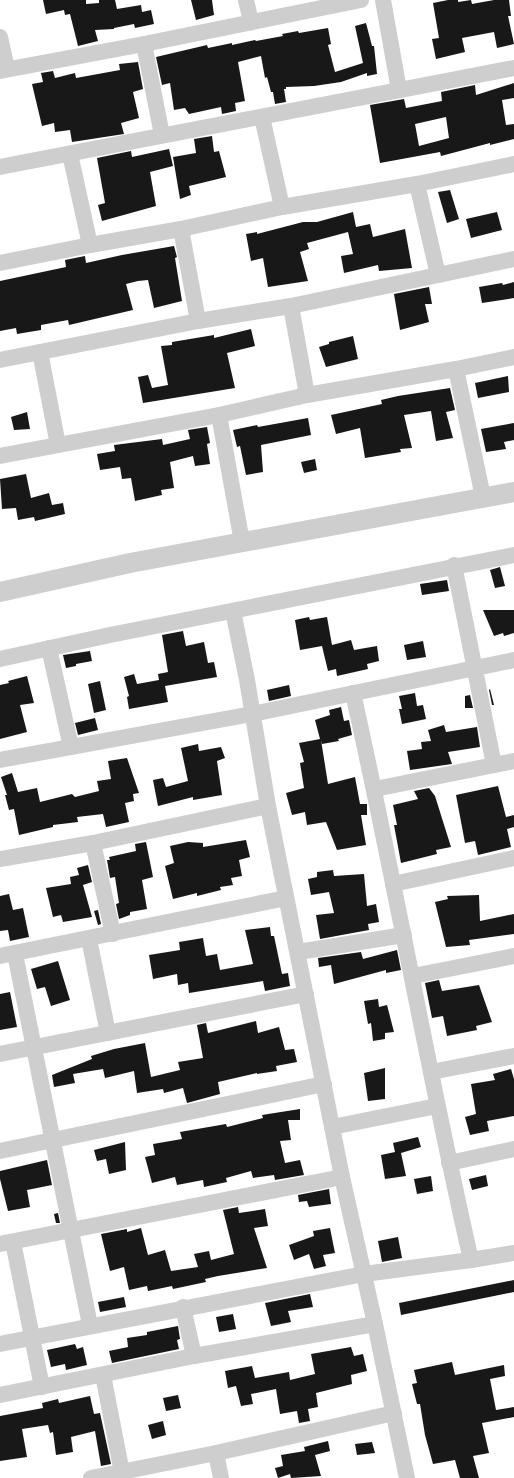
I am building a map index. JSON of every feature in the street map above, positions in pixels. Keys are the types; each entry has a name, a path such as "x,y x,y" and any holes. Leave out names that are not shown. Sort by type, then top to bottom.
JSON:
{"street":[{"path":"246,0 251,22"},
{"path":"0,37 3,70 144,44 361,0"},
{"path":"383,0 399,90"},
{"path":"144,44 162,135"},
{"path":"0,167 514,68"},
{"path":"262,117 282,207"},
{"path":"70,154 90,245"},
{"path":"0,263 181,229 282,207 417,184 514,164"},
{"path":"417,184 438,275"},
{"path":"181,229 198,321"},
{"path":"0,360 198,321 291,306 514,259"},
{"path":"291,306 307,395"},
{"path":"40,352 58,445"},
{"path":"0,456 219,415 307,395 456,369 514,357"},
{"path":"456,369 483,497"},
{"path":"219,415 242,542"},
{"path":"0,592 130,563 514,492"},
{"path":"0,659 454,565 514,555"},
{"path":"454,565 494,765"},
{"path":"233,611 247,680 268,806 286,898 342,1177 375,1324 407,1478"},
{"path":"49,648 71,747"},
{"path":"0,760 252,714 514,660"},
{"path":"353,693 375,789 393,884 413,976 430,1072 471,1260"},
{"path":"375,789 514,761"},
{"path":"0,859 94,843 268,806"},
{"path":"94,843 113,934"},
{"path":"393,884 514,858"},
{"path":"90,1325 34,1048 8,955 286,898"},
{"path":"298,952 404,935"},
{"path":"89,939 108,1034"},
{"path":"413,976 514,956"},
{"path":"0,1054 306,994"},
{"path":"430,1072 514,1056"},
{"path":"0,1151 324,1084"},
{"path":"332,1127 437,1106"},
{"path":"449,1163 514,1149"},
{"path":"42,1387 32,1338 6,1243 342,1177"},
{"path":"0,1344 183,1307 364,1274 514,1253"},
{"path":"183,1307 194,1356"},
{"path":"0,1395 194,1356 375,1324"},
{"path":"103,1375 122,1475"},
{"path":"91,1478 122,1475 394,1413"},
{"path":"216,1453 221,1478"}],"building":[{"path":"43,0 86,0 86,4 99,3 99,0 115,0 117,9 141,5 142,12 151,10 154,24 135,28 134,24 114,29 95,30 98,41 78,46 70,14 65,15 64,10 46,14"},
{"path":"191,0 212,0 214,15 196,20"},
{"path":"458,0 458,2 471,0 472,4 494,0 509,0 511,16 508,16 514,44 497,48 494,32 462,38 465,52 436,59 432,39 439,38 433,3"},
{"path":"366,23 372,46 374,46 377,74 367,76 367,73 341,82 314,86 286,87 286,89 284,89 286,102 275,104 273,92 271,92 267,77 265,78 261,56 238,62 245,101 235,103 236,111 222,114 221,107 189,114 185,108 174,110 170,83 162,85 156,57 207,45 208,48 232,43 232,45 283,36 282,34 298,31 299,33 328,28 331,44 328,45 335,72 363,63 355,26"},
{"path":"138,62 143,89 133,92 139,118 121,123 124,134 72,142 70,130 55,132 54,123 42,126 32,84 43,82 41,73 53,71 55,78 75,73 76,78 120,70 119,64"},
{"path":"514,83 514,98 502,100 506,125 514,124 514,139 490,145 490,143 441,156 440,152 380,163 370,105 404,99 406,108 442,101 441,92 475,85 476,95","holes":["446,117 449,138 419,146 415,124"]},
{"path":"212,136 214,152 219,151 226,177 189,186 191,195 180,199 173,157 196,153 194,139"},
{"path":"169,149 173,166 150,172 156,206 102,221 98,205 105,203 97,158 131,151 132,157"},
{"path":"450,190 459,219 447,223 438,192"},
{"path":"353,212 356,227 370,224 373,237 405,229 412,268 379,271 378,265 344,273 341,256 353,254 348,232 307,243 309,249 300,252 308,281 268,287 263,258 251,261 246,234 257,232 257,234 303,222 317,222"},
{"path":"497,212 502,230 471,238 466,219"},
{"path":"174,246 177,257 175,258 182,301 154,308 148,280 138,281 126,284 133,310 69,325 68,320 41,325 41,330 17,334 16,328 0,331 0,281 66,267 65,260 85,256 86,263"},
{"path":"514,282 514,298 482,303 479,287 502,283 503,285"},
{"path":"429,287 432,304 425,304 429,322 400,330 394,294"},
{"path":"251,329 255,346 227,353 235,388 143,403 138,377 148,375 152,388 168,385 161,346 172,345 172,342 214,335 214,338"},
{"path":"353,336 358,359 326,367 319,347 329,344 329,342"},
{"path":"508,376 509,392 478,398 475,383"},
{"path":"450,388 455,410 446,412 453,438 436,441 431,411 404,415 412,448 400,449 401,452 365,458 360,428 336,434 331,415 382,404 381,400 398,396"},
{"path":"27,412 30,429 14,430 11,417"},
{"path":"308,418 311,435 261,445 263,472 246,475 240,446 237,447 233,430"},
{"path":"514,423 514,440 504,442 506,449 486,452 481,429"},
{"path":"207,427 210,443 207,444 210,464 195,466 193,456 170,462 174,488 161,490 162,495 135,501 131,478 122,479 120,467 100,470 97,454 115,451 114,445 162,439 163,445 190,439 188,430"},
{"path":"315,459 317,470 304,473 301,462"},
{"path":"26,474 31,498 49,493 52,505 63,503 65,514 35,521 34,517 18,520 16,508 2,509 0,479"},
{"path":"500,567 505,586 495,588 490,570"},
{"path":"447,580 449,591 422,595 420,584"},
{"path":"483,610 514,610 514,633 504,636 503,633 494,636"},
{"path":"309,617 310,620 327,617 332,645 351,640 354,650 377,646 379,661 367,664 368,669 337,676 336,669 328,671 322,646 300,650 295,620"},
{"path":"183,631 186,646 204,642 208,663 214,662 217,677 165,686 168,702 129,709 127,697 129,696 124,677 134,674 137,684 159,680 158,674 168,672 162,635"},
{"path":"423,641 426,657 407,660 404,645"},
{"path":"90,651 92,661 76,664 76,666 66,668 63,655"},
{"path":"27,676 34,703 20,705 27,732 0,739 0,685 9,683 8,681"},
{"path":"100,681 106,710 94,713 88,684"},
{"path":"289,685 291,696 269,701 267,690"},
{"path":"490,689 494,705 492,705"},
{"path":"415,693 417,706 423,705 426,719 402,724 399,709 402,709 399,696"},
{"path":"470,695 473,708 465,708 465,696"},
{"path":"341,707 344,721 349,720 352,735 338,739 339,741 322,744 321,740 328,784 355,777 360,804 367,804 367,815 361,815 366,845 337,850 326,822 307,825 305,812 292,815 286,793 304,788 300,763 304,762 299,743 320,739 315,720 330,715 329,710"},
{"path":"95,718 98,730 78,735 75,723"},
{"path":"444,725 446,732 477,727 480,747 448,752 452,764 410,770 407,751 422,749 421,742 431,741 428,730"},
{"path":"198,744 199,751 221,747 225,758 217,761 222,795 193,800 193,797 158,806 153,780 163,778 166,787 188,781 181,748"},
{"path":"127,758 139,793 133,794 134,801 125,803 129,822 106,827 103,814 77,817 78,822 53,825 53,827 19,835 14,809 9,810 5,795 7,795 1,777 12,773 18,792 37,788 40,802 72,794 75,797 99,791 97,781 111,779 108,761"},
{"path":"498,786 506,817 514,815 514,827 507,829 511,847 478,855 475,841 465,843 456,795"},
{"path":"429,788 435,796 451,847 436,850 437,854 401,863 394,825 397,825 393,805 418,799 414,791"},
{"path":"246,840 250,857 239,860 242,876 231,878 233,885 220,887 221,890 197,896 197,893 173,899 165,866 174,863 170,846 188,842 203,843 203,847"},
{"path":"146,842 153,877 142,880 147,909 130,912 130,915 119,919 116,904 119,903 115,877 110,878 107,860 110,860 109,857 136,851 135,844"},
{"path":"88,865 92,882 83,885 92,917 63,922 61,915 53,917 46,888 71,884 70,877 79,875 77,868"},
{"path":"333,870 334,876 364,874 367,906 376,904 379,922 368,924 369,930 320,939 316,915 334,913 329,892 311,895 308,879 317,877 317,872"},
{"path":"9,894 13,910 23,908 29,937 10,941 8,930 0,931 0,896"},
{"path":"479,895 480,921 514,914 514,934 469,940 470,945 446,947 435,902 448,899 447,896"},
{"path":"98,910 101,924 98,925 94,911"},
{"path":"270,927 271,936 274,936 282,974 288,973 290,986 265,991 263,981 189,993 188,983 178,985 177,974 153,979 149,955 180,950 179,942 203,938 206,956 217,954 220,970 253,964 245,930"},
{"path":"397,950 401,970 386,973 386,970 334,984 331,965 319,967 318,958 361,952 363,959"},
{"path":"58,961 70,1000 51,1006 45,987 37,989 31,969"},
{"path":"439,980 442,991 479,985 492,1022 476,1026 477,1030 447,1036 443,1016 432,1018 425,983"},
{"path":"10,992 17,1027 0,1030 0,994"},
{"path":"378,999 379,1007 387,1005 394,1032 385,1033 385,1039 373,1041 371,1023 368,1024 364,1001"},
{"path":"256,1021 258,1033 279,1027 285,1050 294,1049 297,1062 276,1066 277,1071 257,1073 218,1082 220,1094 187,1103 183,1088 164,1093 163,1089 137,1093 134,1071 105,1078 103,1069 73,1074 75,1083 54,1087 52,1075 92,1059 91,1056 114,1049 145,1043 151,1077 180,1070 178,1062 203,1058 197,1025 206,1023 208,1033"},
{"path":"385,1068 385,1099 368,1101 364,1073"},
{"path":"511,1069 514,1079 514,1116 487,1121 489,1131 470,1135 465,1117 476,1114 471,1084 495,1080 493,1074"},
{"path":"300,1109 300,1120 288,1120 291,1140 280,1141 285,1163 300,1160 304,1175 275,1180 274,1175 253,1178 251,1171 226,1178 227,1182 204,1187 203,1180 177,1185 175,1177 152,1183 145,1157 155,1155 153,1144 182,1139 180,1132 226,1124 227,1127 263,1118 262,1115"},
{"path":"418,1137 421,1147 401,1153 406,1176 385,1179 381,1155 395,1152 393,1143"},
{"path":"125,1142 126,1170 109,1174 106,1159 97,1161 94,1150"},
{"path":"47,1160 52,1185 27,1190 30,1207 8,1211 0,1179 0,1171"},
{"path":"486,1175 488,1186 472,1190 469,1179"},
{"path":"431,1176 433,1191 417,1194 414,1179"},
{"path":"329,1189 331,1204 309,1207 307,1201 299,1202 298,1195"},
{"path":"238,1207 239,1213 265,1209 268,1226 254,1228 267,1268 218,1276 205,1279 206,1282 173,1289 172,1286 148,1291 147,1286 129,1290 124,1267 110,1271 101,1234 127,1229 127,1232 141,1228 148,1255 165,1250 171,1271 198,1267 194,1254 209,1251 211,1260 234,1254 223,1210"},
{"path":"58,1213 60,1223 56,1223 54,1214"},
{"path":"330,1228 335,1253 323,1255 326,1266 314,1269 309,1254 294,1260 289,1245 314,1236 313,1231"},
{"path":"398,1237 402,1258 382,1262 378,1241"},
{"path":"514,1280 514,1292 401,1315 399,1303"},
{"path":"310,1294 313,1307 288,1311 291,1322 271,1326 265,1303"},
{"path":"124,1297 126,1307 100,1312 98,1302"},
{"path":"233,1314 236,1329 219,1332 216,1317"},
{"path":"178,1326 180,1339 177,1340 179,1349 112,1363 109,1351 128,1347 127,1338 147,1335 147,1332"},
{"path":"75,1344 77,1349 83,1347 87,1365 66,1370 65,1364 51,1367 47,1350"},
{"path":"351,1347 354,1356 363,1354 367,1371 351,1375 352,1384 316,1393 318,1407 308,1409 310,1421 299,1423 297,1411 280,1414 276,1389 251,1394 253,1404 241,1406 236,1386 228,1388 225,1371 252,1366 255,1378 289,1372 290,1380 315,1374 311,1354"},
{"path":"452,1362 455,1375 504,1365 505,1376 490,1379 496,1410 514,1407 514,1417 482,1423 489,1453 473,1456 479,1478 460,1478 455,1460 433,1464 425,1435 420,1404 417,1404 412,1384 417,1383 414,1370"},
{"path":"178,1395 181,1408 166,1411 163,1398"},
{"path":"90,1396 94,1414 100,1413 111,1464 101,1466 95,1431 71,1437 73,1452 56,1455 53,1432 50,1433 48,1425 22,1429 27,1457 0,1461 0,1416 43,1408 42,1403 58,1399 59,1403"},
{"path":"163,1421 166,1435 152,1439 148,1425"},
{"path":"328,1441 330,1451 315,1455 321,1476 291,1478 290,1474 278,1478 275,1468 283,1466 281,1455 305,1451 304,1447"},
{"path":"372,1442 375,1453 357,1455 355,1444"}]}
